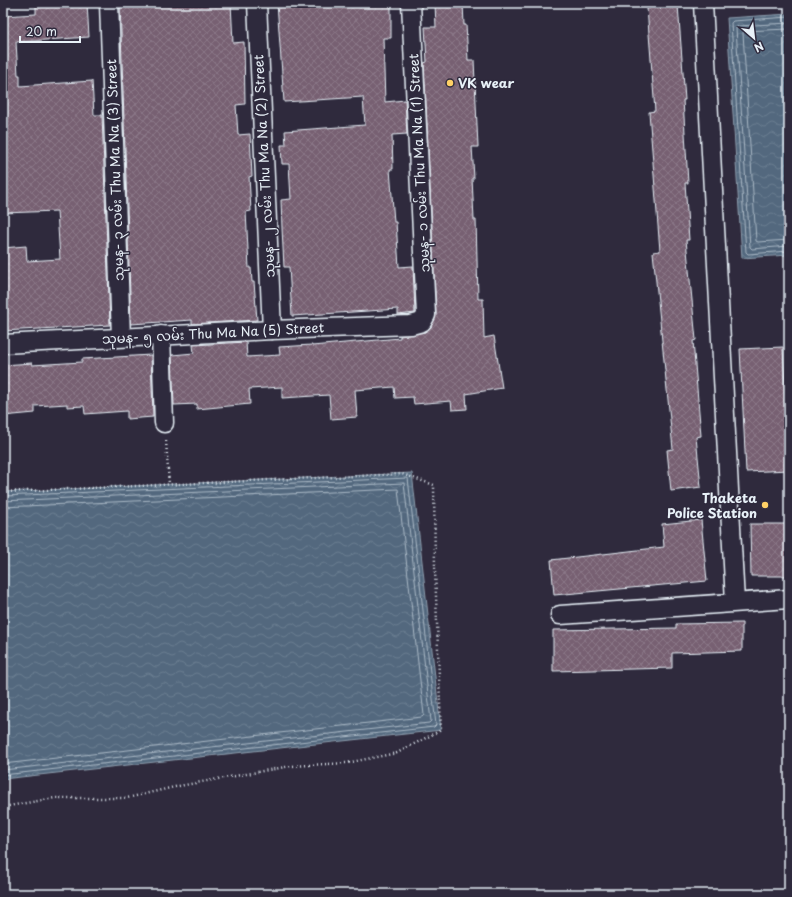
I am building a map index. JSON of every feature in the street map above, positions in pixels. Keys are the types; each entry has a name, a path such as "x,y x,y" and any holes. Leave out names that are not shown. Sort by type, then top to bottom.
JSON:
{"street":[{"name":"သုမန- ၃ လမ်း Thu Ma Na (3) Street","path":"109,3 121,338"},
{"name":"သုမန- ၂ လမ်း Thu Ma Na (2) Street","path":"257,3 272,330"},
{"name":"သုမန- ၁ လမ်း Thu Ma Na (1) Street","path":"411,3 426,314 422,322"},
{"path":"703,3 735,602"},
{"name":"သုမန- ၅ လမ်း Thu Ma Na (5) Street","path":"3,344 161,335 411,325 422,322"},
{"path":"161,335 164,423"},
{"path":"560,615 735,602 789,600"}],"path":[{"path":"164,423 169,484"},
{"path":"3,492 402,474 434,485 435,569 441,730 397,753 346,763 291,766 179,786 127,798 55,798 3,807"}],"water":[{"path":"789,14 789,255 742,258 727,18"},
{"path":"412,473 441,730 3,779 3,492"}],"building":[{"path":"36,3 87,3 89,37 16,42 18,75 20,75 20,86 92,81 94,115 102,115 110,325 3,331 3,248 26,246 27,261 60,259 57,211 3,213 3,16 36,14"},
{"path":"120,3 231,3 233,43 244,42 245,104 236,105 238,135 250,134 252,176 249,177 251,211 246,212 249,268 251,268 252,282 254,282 257,320 192,324 192,320 131,324"},
{"path":"277,3 391,3 391,38 383,38 385,102 405,100 407,134 392,135 393,169 390,169 394,222 396,222 399,267 413,266 415,313 398,315 398,309 292,316 289,267 284,267 282,228 281,200 291,199 289,164 282,164 281,145 286,145 285,131 365,125 363,97 284,102"},
{"path":"435,3 463,3 468,60 474,60 478,147 472,147 474,178 472,178 474,220 476,220 478,299 483,299 484,338 494,336 502,388 466,394 467,409 452,410 451,401 414,404 413,397 395,398 394,387 355,390 357,417 331,419 329,395 282,398 282,387 249,389 250,404 197,409 197,404 174,405 172,355 194,353 193,345 246,342 247,357 280,355 279,347 312,346 400,338 400,336 425,332 431,327 436,314 424,63 427,62 425,27 436,27"},
{"path":"678,5 685,100 683,100 688,183 685,183 689,240 686,240 696,340 693,341 701,436 696,437 701,487 671,491 667,450 673,449 653,252 660,251 649,112 655,111 647,8"},
{"path":"783,347 789,470 746,472 740,349"},
{"path":"151,355 153,417 127,419 127,411 85,414 84,406 67,407 67,404 35,406 35,413 3,416 3,365 82,362 82,359"},
{"path":"701,520 707,581 554,595 551,560 664,547 662,524"},
{"path":"750,524 789,524 789,576 751,576"},
{"path":"742,623 742,651 672,653 672,668 553,671 553,630 676,628 676,624"}],"place":[{"name":"VK wear","path":"450,83"},
{"name":"Thaketa Police Station","path":"765,505"}]}
